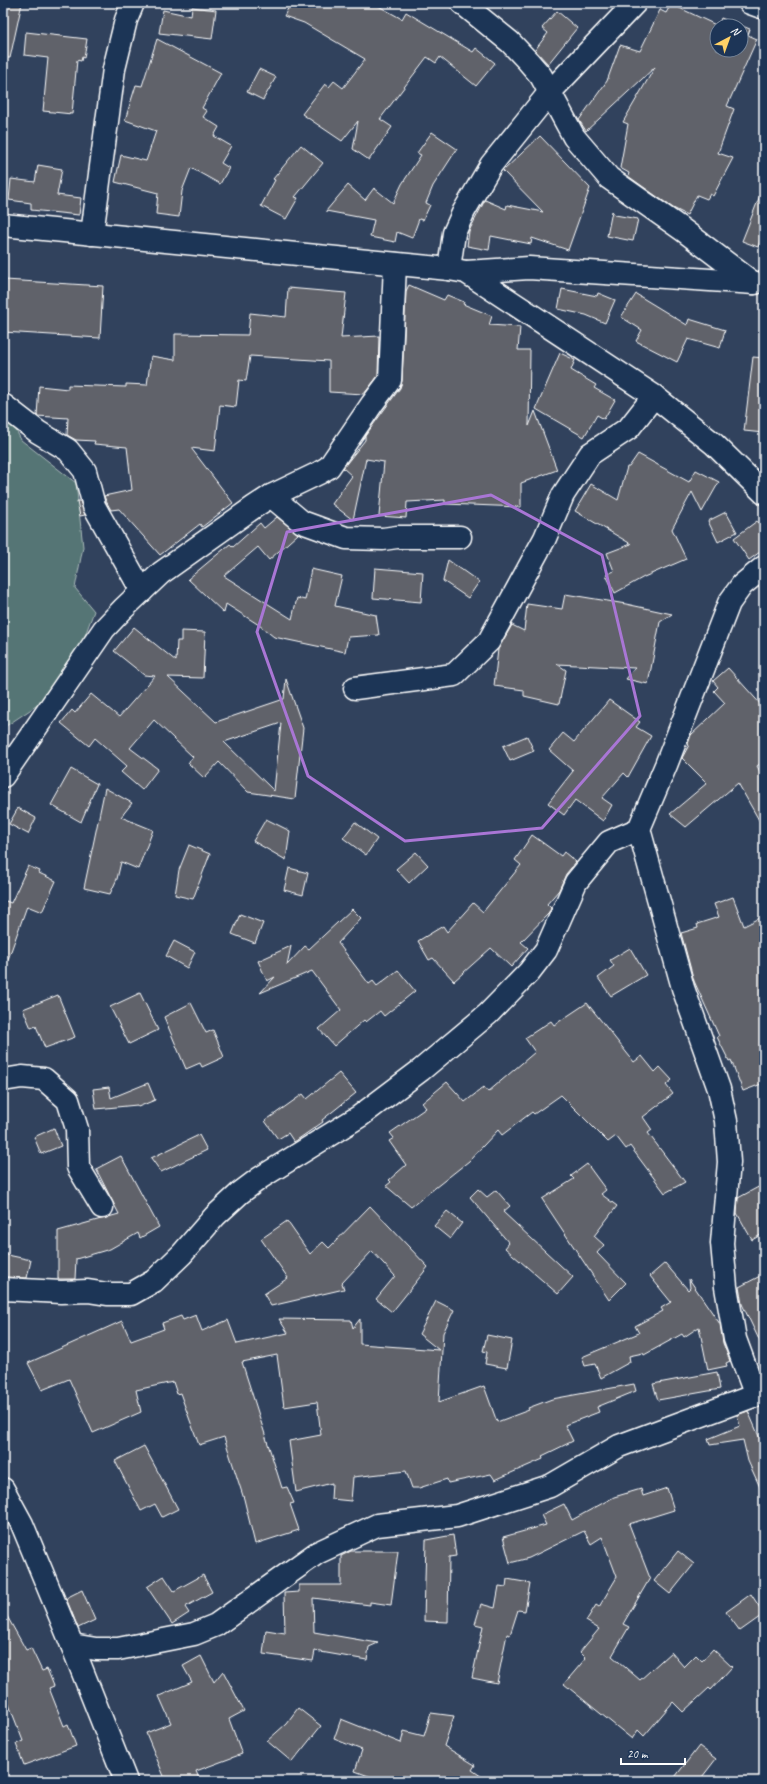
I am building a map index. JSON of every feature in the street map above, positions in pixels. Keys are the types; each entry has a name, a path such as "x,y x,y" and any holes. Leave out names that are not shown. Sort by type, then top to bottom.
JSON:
{"street":[{"path":"92,234 114,70 126,20 133,3"},
{"path":"462,3 519,51 540,76 574,137 609,178 758,283"},
{"path":"457,271 454,233 479,182 549,93 635,3"},
{"path":"750,3 764,8"},
{"path":"3,224 457,271 529,268 758,283"},
{"path":"3,776 104,629 142,591 167,569 254,507 272,496 319,473 329,466 390,380 395,264"},
{"path":"457,271 654,396 714,444 764,493"},
{"path":"355,688 454,675 484,646 489,641 545,538 563,495 590,454 629,428 654,396"},
{"path":"3,404 38,432 68,450 85,471 94,506 142,591"},
{"path":"272,496 302,522 346,538 383,539 397,537 460,537"},
{"path":"72,1645 96,1649 118,1649 194,1634 216,1625 317,1553 377,1525 457,1516 550,1486 619,1446 760,1394 735,1340 726,1288 722,1243 729,1162 726,1121 719,1089 683,988 639,829 666,765 729,603 742,585 764,567"},
{"path":"3,1289 61,1292 88,1291 106,1294 131,1294 154,1281 182,1254 215,1216 240,1193 260,1178 360,1116 421,1070 488,1014 529,972 546,950 576,882 610,842 639,829"},
{"path":"3,1080 22,1077 44,1079 68,1100 77,1129 78,1167 102,1207"},
{"path":"3,1489 22,1524 126,1781"}],"highlighted area":[{"path":"491,495 602,555 640,716 542,828 405,841 308,776 257,632 287,532"}],"green space":[{"path":"3,410 8,414 21,440 76,483 83,547 75,588 94,611 72,671 45,700 3,728"}],"building":[{"path":"3,3 22,3 10,58 3,58"},
{"path":"291,3 373,3 402,19 406,12 473,52 476,48 495,63 476,86 440,57 436,63 427,57 380,119 392,127 369,160 353,149 358,121 342,141 302,114 325,84 329,87 334,81 343,88 365,59 304,23 284,16"},
{"path":"671,4 709,22 709,58 748,58 727,106 734,109 718,153 733,158 713,196 710,194 707,199 697,195 687,215 673,208 628,176 629,173 620,168 628,124 623,122 655,67 586,131 579,120 607,81 620,45 640,51 660,10 666,13"},
{"path":"192,7 216,10 212,39 159,33 163,10 191,16"},
{"path":"557,11 577,28 548,64 535,50 548,33 542,28"},
{"path":"26,32 87,39 84,58 82,57 81,61 77,60 72,114 43,111 48,58 24,55"},
{"path":"749,35 757,39 749,57"},
{"path":"157,39 221,73 202,108 207,111 203,117 219,127 214,136 231,146 221,163 229,168 220,184 191,168 182,191 179,217 156,214 158,193 115,182 121,155 146,161 156,131 125,120 136,85 142,86"},
{"path":"259,69 276,77 263,100 247,92"},
{"path":"432,132 457,149 433,186 426,203 430,205 423,220 419,219 412,238 397,232 395,242 370,237 374,220 326,211 348,185 365,200 374,188 393,203 402,184 421,155 417,153"},
{"path":"540,136 590,188 568,250 532,238 531,244 491,236 489,250 467,246 469,231 485,200 506,209 507,205 543,212 503,171"},
{"path":"301,145 323,163 295,197 298,198 286,219 261,206 275,180 273,179"},
{"path":"38,165 62,169 57,195 81,198 79,215 31,210 31,203 9,200 11,179 35,182"},
{"path":"763,188 764,230 758,247 742,241"},
{"path":"612,211 615,215 638,219 633,241 607,236"},
{"path":"5,280 103,286 100,338 3,332 3,288 5,288"},
{"path":"409,285 444,300 447,295 464,302 463,304 492,316 489,325 520,327 518,350 530,350 529,426 535,411 557,470 521,483 521,507 445,504 445,500 407,502 406,518 379,516 384,462 366,459 353,520 332,504 352,476 343,468 365,440 365,436 400,388 402,381 406,291"},
{"path":"288,288 346,293 341,338 379,336 378,376 364,394 329,392 329,361 250,356 246,381 239,380 236,407 220,405 215,451 191,448 233,503 202,527 200,524 160,555 119,509 111,510 104,496 132,490 127,447 94,444 95,441 76,440 67,435 68,418 37,416 39,386 68,389 68,385 126,387 126,384 147,385 151,356 175,360 175,334 248,335 250,313 286,317"},
{"path":"562,289 597,296 598,293 615,300 605,323 586,315 558,309"},
{"path":"636,294 687,325 689,319 725,330 720,348 688,339 677,362 636,341 642,330 621,317"},
{"path":"560,353 575,360 571,370 596,385 594,388 615,400 604,419 597,415 584,437 536,409"},
{"path":"753,357 764,358 764,433 744,431"},
{"path":"638,454 689,482 696,470 719,482 702,512 692,492 672,529 686,559 644,577 615,593 606,575 614,571 607,553 631,544 575,511 591,484 618,500 627,467 629,467"},
{"path":"77,501 80,501 85,515 80,516"},
{"path":"726,512 737,532 718,542 708,521"},
{"path":"277,517 298,534 269,560 258,547 224,576 292,619 297,598 305,600 311,569 342,576 335,606 376,615 379,635 348,637 345,652 274,637 259,625 226,604 224,613 188,579 230,544 233,547 260,523 264,528"},
{"path":"757,521 764,531 764,549 749,560 734,538"},
{"path":"448,560 479,582 468,598 443,581"},
{"path":"375,568 423,572 421,602 373,598"},
{"path":"565,594 626,604 672,614 660,622 648,684 626,679 635,668 557,664 566,670 559,704 524,696 524,690 494,686 498,649 512,625 524,631 527,604 562,609"},
{"path":"134,627 176,661 177,641 181,641 181,631 205,632 203,678 168,677 216,722 284,699 286,679 303,728 295,799 248,792 219,762 204,778 188,763 193,757 154,720 130,748 158,769 142,790 121,772 127,766 95,738 89,746 61,723 72,710 75,713 91,694 119,717 155,676 144,675 114,651","holes":["281,723 274,791 224,742"]},
{"path":"728,668 764,708 764,761 757,766 764,779 764,829 738,783 686,827 670,814 707,783 682,758 689,745 691,735 725,703 714,691 718,687 713,681"},
{"path":"609,700 640,722 636,727 651,736 628,777 624,773 602,798 612,805 603,821 575,800 564,815 548,803 573,771 549,750 563,733 574,742"},
{"path":"527,736 534,751 510,761 503,746"},
{"path":"71,769 97,784 81,822 51,805"},
{"path":"105,788 132,803 121,817 153,830 138,869 121,862 117,879 110,894 84,888"},
{"path":"18,808 36,818 28,834 9,824"},
{"path":"266,819 290,831 286,860 253,841"},
{"path":"355,822 377,839 366,855 343,838"},
{"path":"532,835 561,856 564,852 576,862 566,874 559,890 547,904 551,908 549,913 521,942 528,948 511,967 491,948 454,981 433,958 429,960 418,941 443,926 447,932 473,903 483,912 521,865 515,860"},
{"path":"189,845 210,854 193,899 175,895 179,870"},
{"path":"416,852 428,865 409,883 396,869"},
{"path":"28,866 40,871 39,873 56,881 42,912 27,906 5,968 3,967 3,900 11,903"},
{"path":"289,868 308,873 303,895 284,890"},
{"path":"733,897 744,926 764,916 764,1083 743,1091 731,1060 729,1061 717,1037 719,1036 694,981 681,933 698,928 697,924 719,917 714,904"},
{"path":"352,909 361,918 338,943 369,984 373,981 377,986 398,970 415,991 384,1016 380,1011 366,1022 364,1020 334,1046 319,1029 341,1010 312,971 260,993 275,977 267,981 258,961 291,946 287,965 305,946 309,949"},
{"path":"240,914 263,923 255,943 232,934"},
{"path":"174,941 195,952 187,968 166,956"},
{"path":"630,948 646,975 611,996 598,978 614,966 610,960"},
{"path":"140,993 158,1030 129,1044 110,1007"},
{"path":"58,995 75,1037 45,1048 36,1026 31,1028 23,1009"},
{"path":"191,1003 206,1033 213,1030 224,1057 202,1067 200,1063 186,1069 164,1017"},
{"path":"587,1003 634,1062 642,1056 655,1072 660,1067 672,1080 666,1085 673,1094 643,1117 652,1130 648,1133 685,1182 665,1193 630,1146 626,1149 616,1136 608,1142 561,1095 534,1114 532,1112 502,1135 498,1130 469,1161 411,1207 386,1186 391,1182 389,1180 406,1165 389,1141 394,1138 390,1133 426,1108 422,1103 447,1082 465,1102 484,1087 488,1092 535,1052 525,1038 551,1021 554,1025"},
{"path":"339,1073 356,1093 322,1120 323,1122 294,1142 288,1133 278,1139 265,1121 303,1094 307,1099"},
{"path":"148,1083 155,1100 138,1107 137,1105 96,1109 93,1089 109,1087 111,1098"},
{"path":"54,1128 61,1146 41,1154 34,1137"},
{"path":"199,1135 207,1150 161,1172 151,1158"},
{"path":"121,1156 159,1227 140,1238 138,1233 110,1249 76,1259 75,1279 58,1279 58,1231 119,1214 96,1169"},
{"path":"587,1164 606,1190 601,1194 617,1206 594,1236 604,1245 597,1253 626,1283 609,1300 542,1199 574,1179 571,1176"},
{"path":"764,1184 764,1233 752,1240 737,1213 738,1198"},
{"path":"478,1189 487,1197 496,1190 510,1206 503,1212 573,1277 558,1294 505,1248 509,1243 470,1197"},
{"path":"370,1206 428,1267 392,1312 376,1299 395,1276 372,1251 342,1283 344,1289 271,1306 264,1294 288,1278 261,1239 287,1221 310,1254 323,1242 329,1248"},
{"path":"447,1211 462,1223 450,1239 434,1226"},
{"path":"3,1254 31,1260 27,1278 3,1277"},
{"path":"665,1263 688,1290 690,1288 689,1279 720,1324 723,1343 730,1361 726,1363 727,1366 708,1370 699,1327 684,1337 682,1334 644,1355 643,1353 629,1356 630,1362 601,1378 595,1364 585,1366 582,1357 639,1333 635,1326 663,1311 661,1308 671,1302 650,1276"},
{"path":"764,1274 764,1350 742,1304 739,1287"},
{"path":"436,1301 454,1310 443,1333 439,1402 484,1386 497,1422 529,1410 528,1408 552,1399 634,1384 636,1391 597,1407 599,1412 565,1425 573,1441 542,1456 543,1459 495,1480 491,1474 448,1483 447,1479 419,1488 412,1488 406,1471 353,1477 351,1501 331,1499 332,1483 296,1492 289,1441 321,1435 317,1402 284,1407 277,1355 242,1362 282,1488 287,1487 294,1503 290,1504 299,1530 255,1544 244,1499 224,1437 199,1445 180,1393 177,1394 173,1382 136,1390 141,1412 93,1433 69,1379 42,1390 28,1363 122,1321 131,1341 164,1329 162,1323 181,1316 183,1320 196,1315 202,1331 228,1320 237,1344 288,1333 279,1319 351,1320 353,1328 360,1319 360,1344 439,1350 419,1334"},
{"path":"487,1335 512,1340 507,1368 485,1364 487,1352 483,1351"},
{"path":"717,1372 720,1389 658,1400 653,1384"},
{"path":"748,1411 764,1448 764,1496 748,1461 743,1440 710,1445 708,1439 740,1426 737,1415"},
{"path":"144,1446 178,1509 162,1517 155,1504 141,1511 115,1461"},
{"path":"667,1488 674,1510 629,1524 650,1578 623,1624 629,1627 612,1656 640,1680 671,1652 684,1667 696,1655 702,1661 713,1649 732,1667 711,1690 709,1688 683,1712 673,1702 644,1736 638,1730 632,1739 564,1684 586,1658 580,1652 599,1629 586,1621 596,1605 599,1607 617,1577 602,1537 591,1544 584,1531 529,1558 510,1563 503,1537 546,1525 541,1515 564,1504 572,1520 614,1497 641,1489 643,1496"},
{"path":"453,1535 456,1556 449,1557 448,1622 424,1621 426,1540"},
{"path":"351,1551 398,1551 391,1605 370,1602 370,1605 313,1598 314,1632 378,1643 369,1647 367,1660 315,1651 313,1661 263,1654 266,1630 285,1633 284,1593 299,1592 299,1585 341,1585 341,1556"},
{"path":"678,1551 694,1564 670,1594 654,1581"},
{"path":"203,1575 212,1592 185,1607 189,1613 172,1624 147,1587 164,1576 174,1591"},
{"path":"507,1579 530,1583 525,1611 518,1610 510,1635 507,1634 497,1683 472,1678 483,1626 475,1624 481,1604 495,1608 499,1586 506,1587"},
{"path":"82,1590 95,1620 78,1628 66,1598"},
{"path":"751,1594 764,1614 740,1631 726,1612"},
{"path":"3,1609 26,1650 31,1648 42,1671 47,1669 54,1686 49,1688 64,1726 68,1724 76,1746 24,1765 16,1744 23,1741 3,1689"},
{"path":"201,1656 214,1682 223,1671 244,1711 229,1719 242,1754 196,1771 200,1781 166,1781 146,1733 171,1723 159,1696 192,1682 183,1666"},
{"path":"298,1708 321,1726 292,1762 267,1741 286,1724"},
{"path":"431,1713 454,1716 444,1746 475,1765 472,1770 488,1781 382,1781 355,1771 362,1750 334,1739 341,1719 401,1743 404,1731 424,1736"},
{"path":"699,1746 716,1759 699,1781 672,1781"}]}
